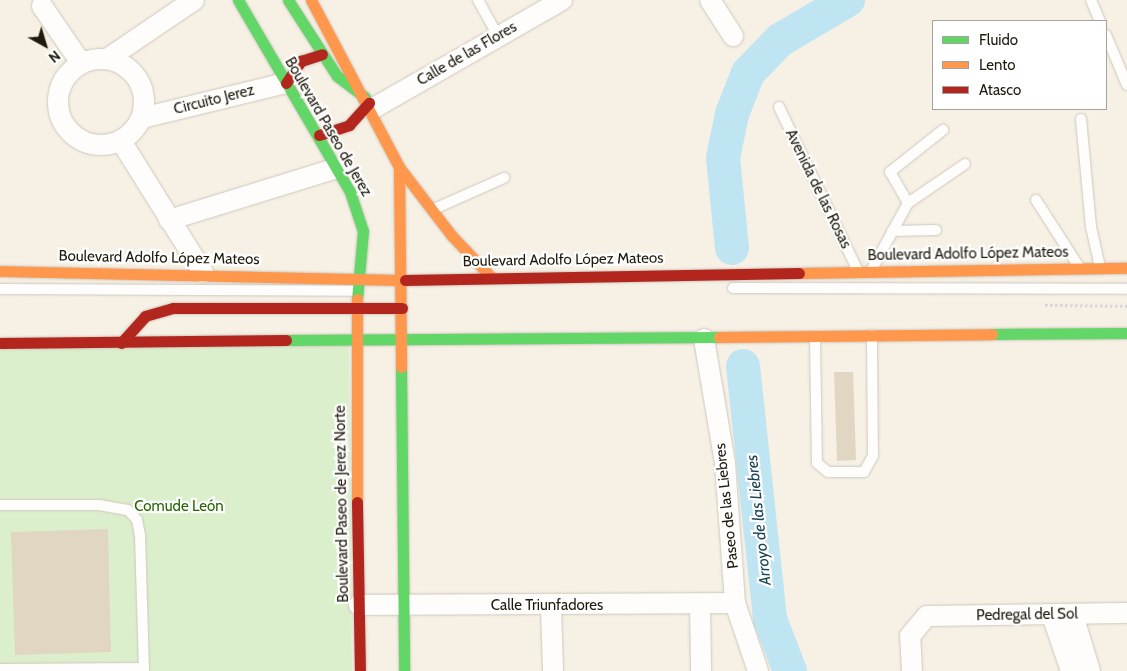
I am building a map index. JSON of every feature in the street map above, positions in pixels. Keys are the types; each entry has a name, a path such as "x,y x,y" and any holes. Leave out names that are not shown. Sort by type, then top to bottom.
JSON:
{"main road":[{"name":"Boulevard Paseo de Jerez","path":"238,0 319,136 360,214 363,252 354,337"},
{"path":"288,0 322,54 345,84 369,103"},
{"path":"311,0 369,103 399,167 432,210 491,277"},
{"path":"286,83 301,61 322,54"},
{"path":"319,136 349,125 369,103"},
{"path":"399,167 403,285 404,671"},
{"name":"Boulevard Adolfo López Mateos","path":"0,271 202,272 358,286 403,285 491,277 691,272 1127,268"},
{"path":"121,343 144,316 173,308 356,306 402,308"},
{"path":"0,343 121,343 354,337 704,338 783,334 1127,333"},
{"name":"Boulevard Paseo de Jerez Norte","path":"354,337 360,671"}],"street":[{"path":"107,60 125,66 138,80 144,99 142,118 120,141 98,146 77,139 62,122 60,93 65,79 82,64 107,60 194,0"},
{"name":"Calle de las Flores","path":"369,103 498,36 562,0"},
{"path":"710,0 733,36"},
{"path":"42,6 82,64"},
{"name":"Circuito Jerez","path":"142,118 286,83"},
{"path":"120,141 202,272"},
{"path":"169,220 337,168"},
{"name":"Paseo de las Liebres","path":"704,338 725,463 735,603 758,671"},
{"name":"Calle Triunfadores","path":"359,605 551,607 735,603"},
{"path":"700,604 702,671"},
{"path":"551,607 552,671"},
{"name":"Pedregal del Sol","path":"912,671 910,636 927,616 1127,613"},
{"path":"1052,615 1071,671"},
{"path":"1073,615 1090,671"}],"lane":[{"path":"478,0 498,36"},
{"path":"1091,0 1100,20"},
{"path":"1107,36 1127,84"},
{"name":"Avenida de las Rosas","path":"779,107 858,270"},
{"path":"1080,119 1090,227 1100,268"},
{"path":"908,203 890,172 943,130"},
{"path":"872,270 908,203 965,164"},
{"path":"432,210 504,178"},
{"path":"1036,200 1080,268"},
{"path":"892,231 936,230"},
{"path":"403,285 670,288"},
{"path":"0,289 358,286"},
{"path":"719,288 1127,289"},
{"path":"815,334 817,463 828,472 864,472 873,456 872,334"},
{"path":"0,505 99,505 128,510 137,520 140,536 144,669 0,669"}],"green space":[{"name":"Comude León","path":"0,337 349,338 352,671 0,671"}],"building":[{"path":"834,372 853,372 856,460 837,461"},
{"path":"108,529 111,652 15,655 11,532"}],"waterway":[{"name":"Arroyo de las Liebres","path":"732,248 723,158 732,114 748,73 780,40 848,0"},
{"name":"Arroyo de las Liebres","path":"743,366 770,619 790,671"}],"traffic: fast":[{"path":"238,0 350,192 363,231 357,299"},
{"path":"288,0 337,76 365,97"},
{"path":"992,334 1127,333"},
{"path":"286,340 719,337"},
{"path":"401,367 404,671"}],"traffic: slow":[{"path":"311,0 399,167 401,367"},
{"path":"399,167 452,236 491,277"},
{"path":"799,273 1127,268"},
{"path":"0,271 405,280"},
{"path":"357,299 357,502"},
{"path":"719,337 992,334"}],"traffic: jam":[{"path":"286,83 301,61 322,54"},
{"path":"319,135 349,125 369,103"},
{"path":"405,280 799,273"},
{"path":"121,343 145,316 173,308 402,308"},
{"path":"0,343 286,340"},
{"path":"357,502 360,671"}]}
